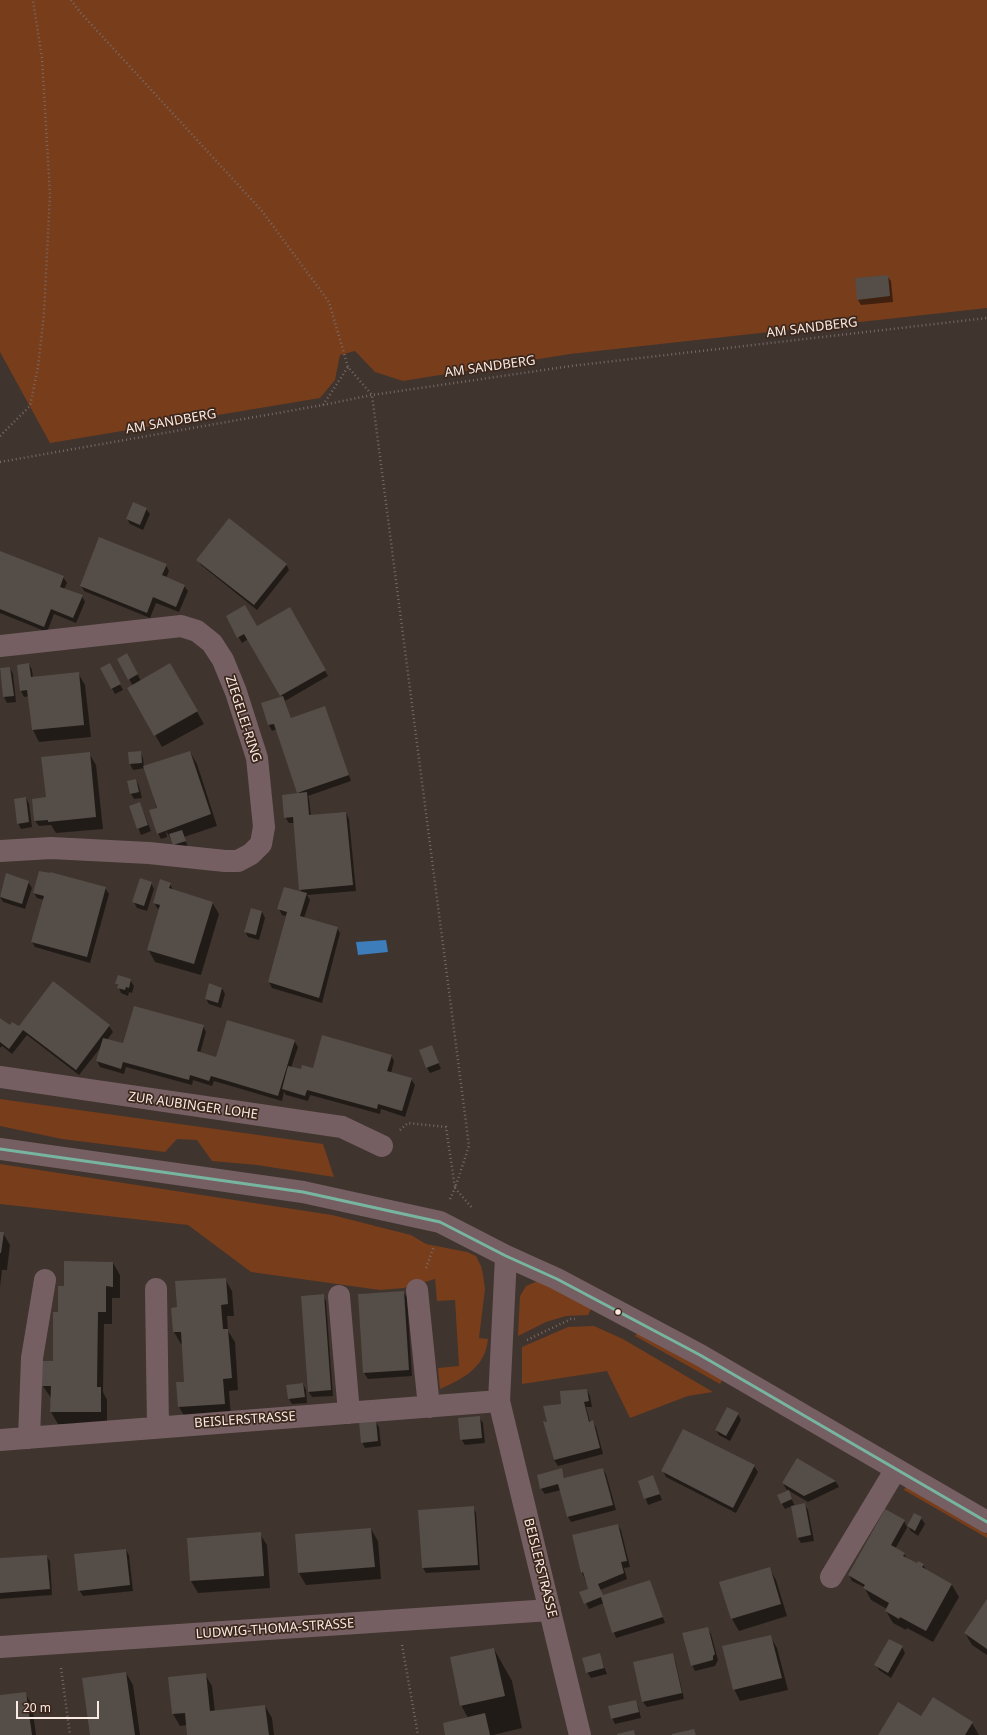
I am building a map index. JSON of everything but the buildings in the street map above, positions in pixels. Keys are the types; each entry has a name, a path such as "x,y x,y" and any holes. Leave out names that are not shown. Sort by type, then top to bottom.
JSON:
{"street":[{"name":"ZIEGELEI-RING","path":"0,646 181,626 197,631 212,643 223,660 236,692 257,758 264,827 261,844 251,854 238,861 149,853 51,848 0,851"},
{"name":"ZUR AUBINGER LOHE","path":"0,1077 342,1127 382,1146"},
{"path":"0,1149 303,1192 440,1222 506,1256 557,1279 619,1314 700,1355 987,1522"},
{"name":"BEISLERSTRASSE","path":"506,1256 500,1401 580,1735"},
{"path":"29,1438 32,1358 45,1280"},
{"path":"156,1289 158,1427"},
{"path":"418,1290 429,1407"},
{"path":"339,1296 349,1413"},
{"name":"BEISLERSTRASSE","path":"0,1440 500,1401"},
{"path":"831,1577 896,1469"},
{"name":"LUDWIG-THOMA-STRASSE","path":"0,1647 550,1610"}],"path":[{"path":"0,436 30,406 38,368 44,314 50,194 42,58 33,0"},
{"path":"71,0 80,12 262,211 329,302 348,367 372,395 469,1146 455,1188 446,1127 408,1123 382,1146"},
{"name":"AM SANDBERG","path":"0,462 372,395 571,366 987,318"},
{"path":"323,405 348,367"},
{"path":"501,1355 514,1346 547,1330 571,1319 578,1318"},
{"path":"397,1620 418,1735"},
{"path":"58,1643 70,1735"}],"shaded area":[{"path":"0,0 987,0 987,308 570,354 403,381 375,372 355,351 340,355 335,380 320,398 50,443 0,352"},
{"path":"0,1099 323,1144 334,1177 257,1165 212,1161 197,1140 177,1139 165,1152 62,1139 0,1126"},
{"path":"0,1164 332,1215 411,1235 426,1244 467,1252 476,1256 483,1274 485,1289 479,1338 488,1339 483,1358 472,1371 457,1381 440,1389 438,1368 459,1366 455,1300 437,1301 435,1279 404,1288 380,1290 251,1272 188,1225 0,1204"},
{"path":"540,1280 593,1305 588,1315 566,1316 546,1322 518,1336 520,1296 526,1286"},
{"path":"594,1326 623,1339 713,1392 688,1396 630,1418 607,1371 522,1384 522,1347 568,1327"},
{"path":"639,1330 723,1379 720,1384 635,1336"},
{"path":"906,1486 987,1534 987,1538 904,1490"}],"water":[{"path":"386,940 388,952 358,955 356,942"}],"transit line":[{"path":"0,1149 303,1192 440,1222 506,1256 557,1279 700,1355 987,1522"}]}
